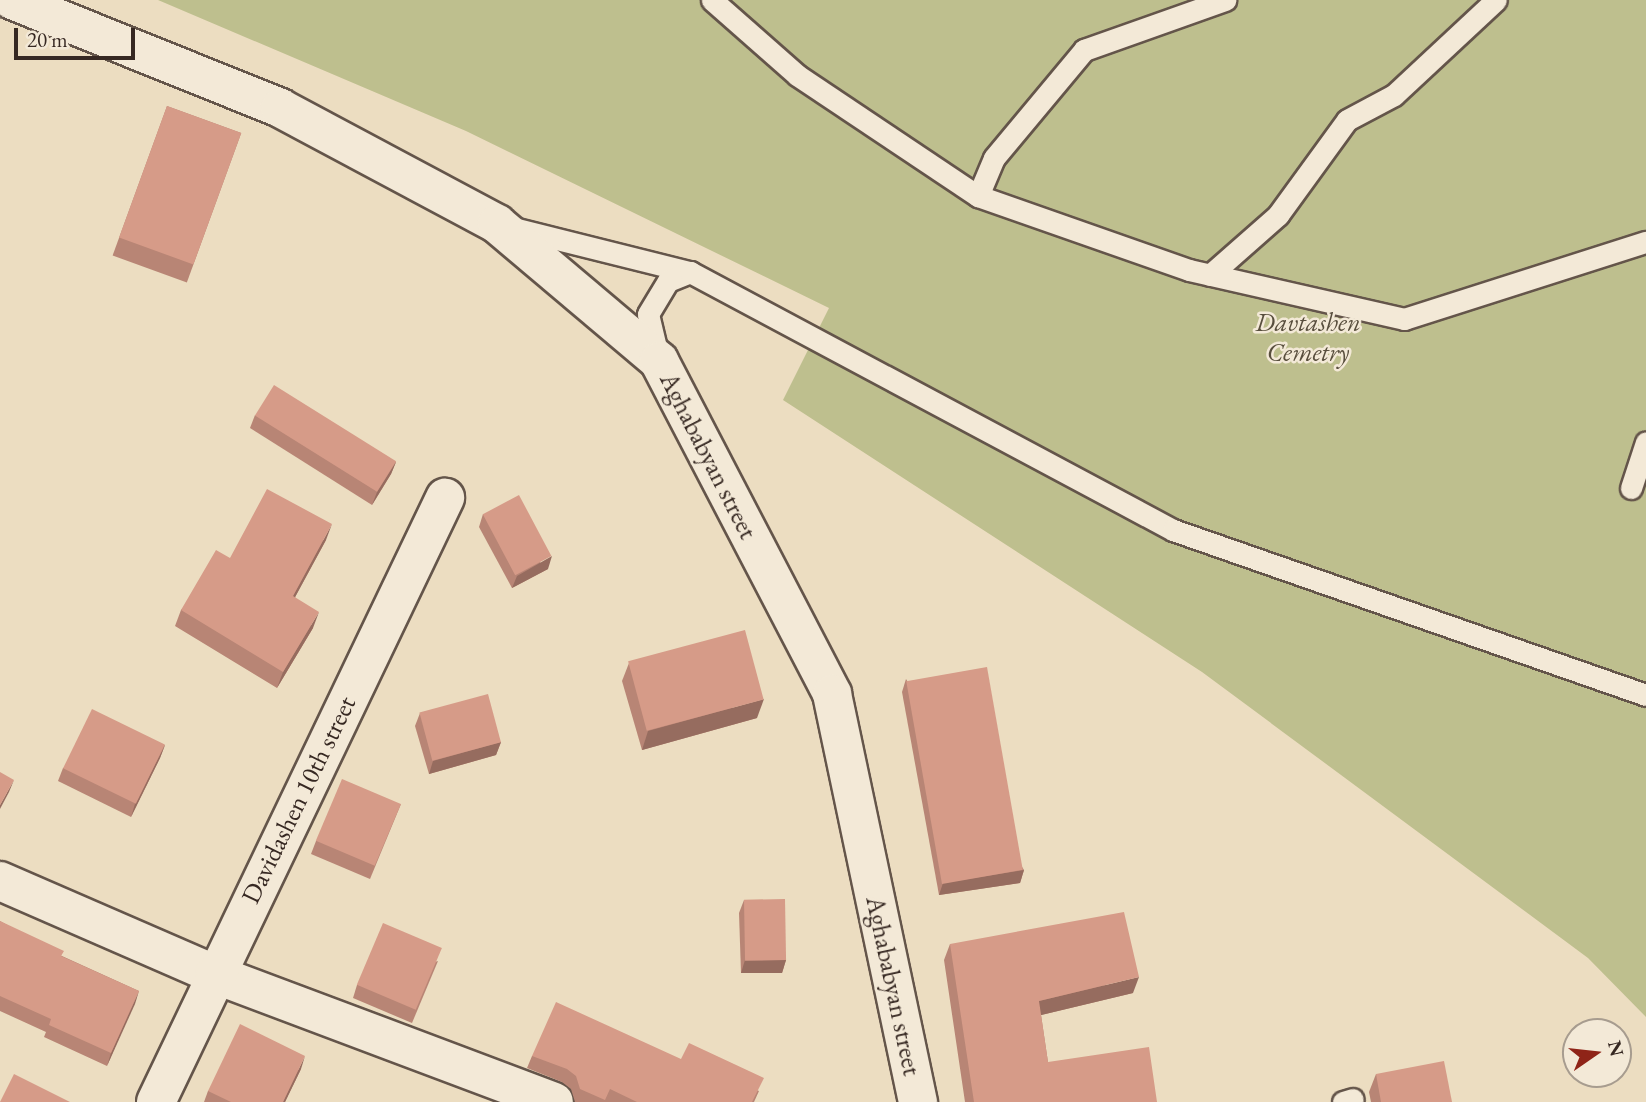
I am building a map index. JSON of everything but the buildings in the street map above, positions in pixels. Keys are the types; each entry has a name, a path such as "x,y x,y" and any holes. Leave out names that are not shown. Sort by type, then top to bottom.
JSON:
{"street":[{"name":"Aghababyan street","path":"12,0 280,108 497,224 659,361 832,694 918,1102"},
{"name":"Davidashen 10th street","path":"156,1102 214,974 446,498"},
{"path":"0,881 214,974 554,1102"}],"lane":[{"path":"712,0 797,75 978,196 1210,275 1404,319 1646,242"},
{"path":"978,196 994,159 1084,50 1225,0"},
{"path":"1210,275 1278,215 1347,120 1394,95 1496,0"},
{"path":"497,224 690,272 1173,530 1646,695"},
{"path":"659,361 648,314 668,281 690,272"},
{"path":"1631,488 1646,442"}],"green space":[{"name":"Davtashen Cemetry","path":"158,0 1646,0 1646,1017 1588,958 1202,672 783,400 829,308 466,131"}]}
